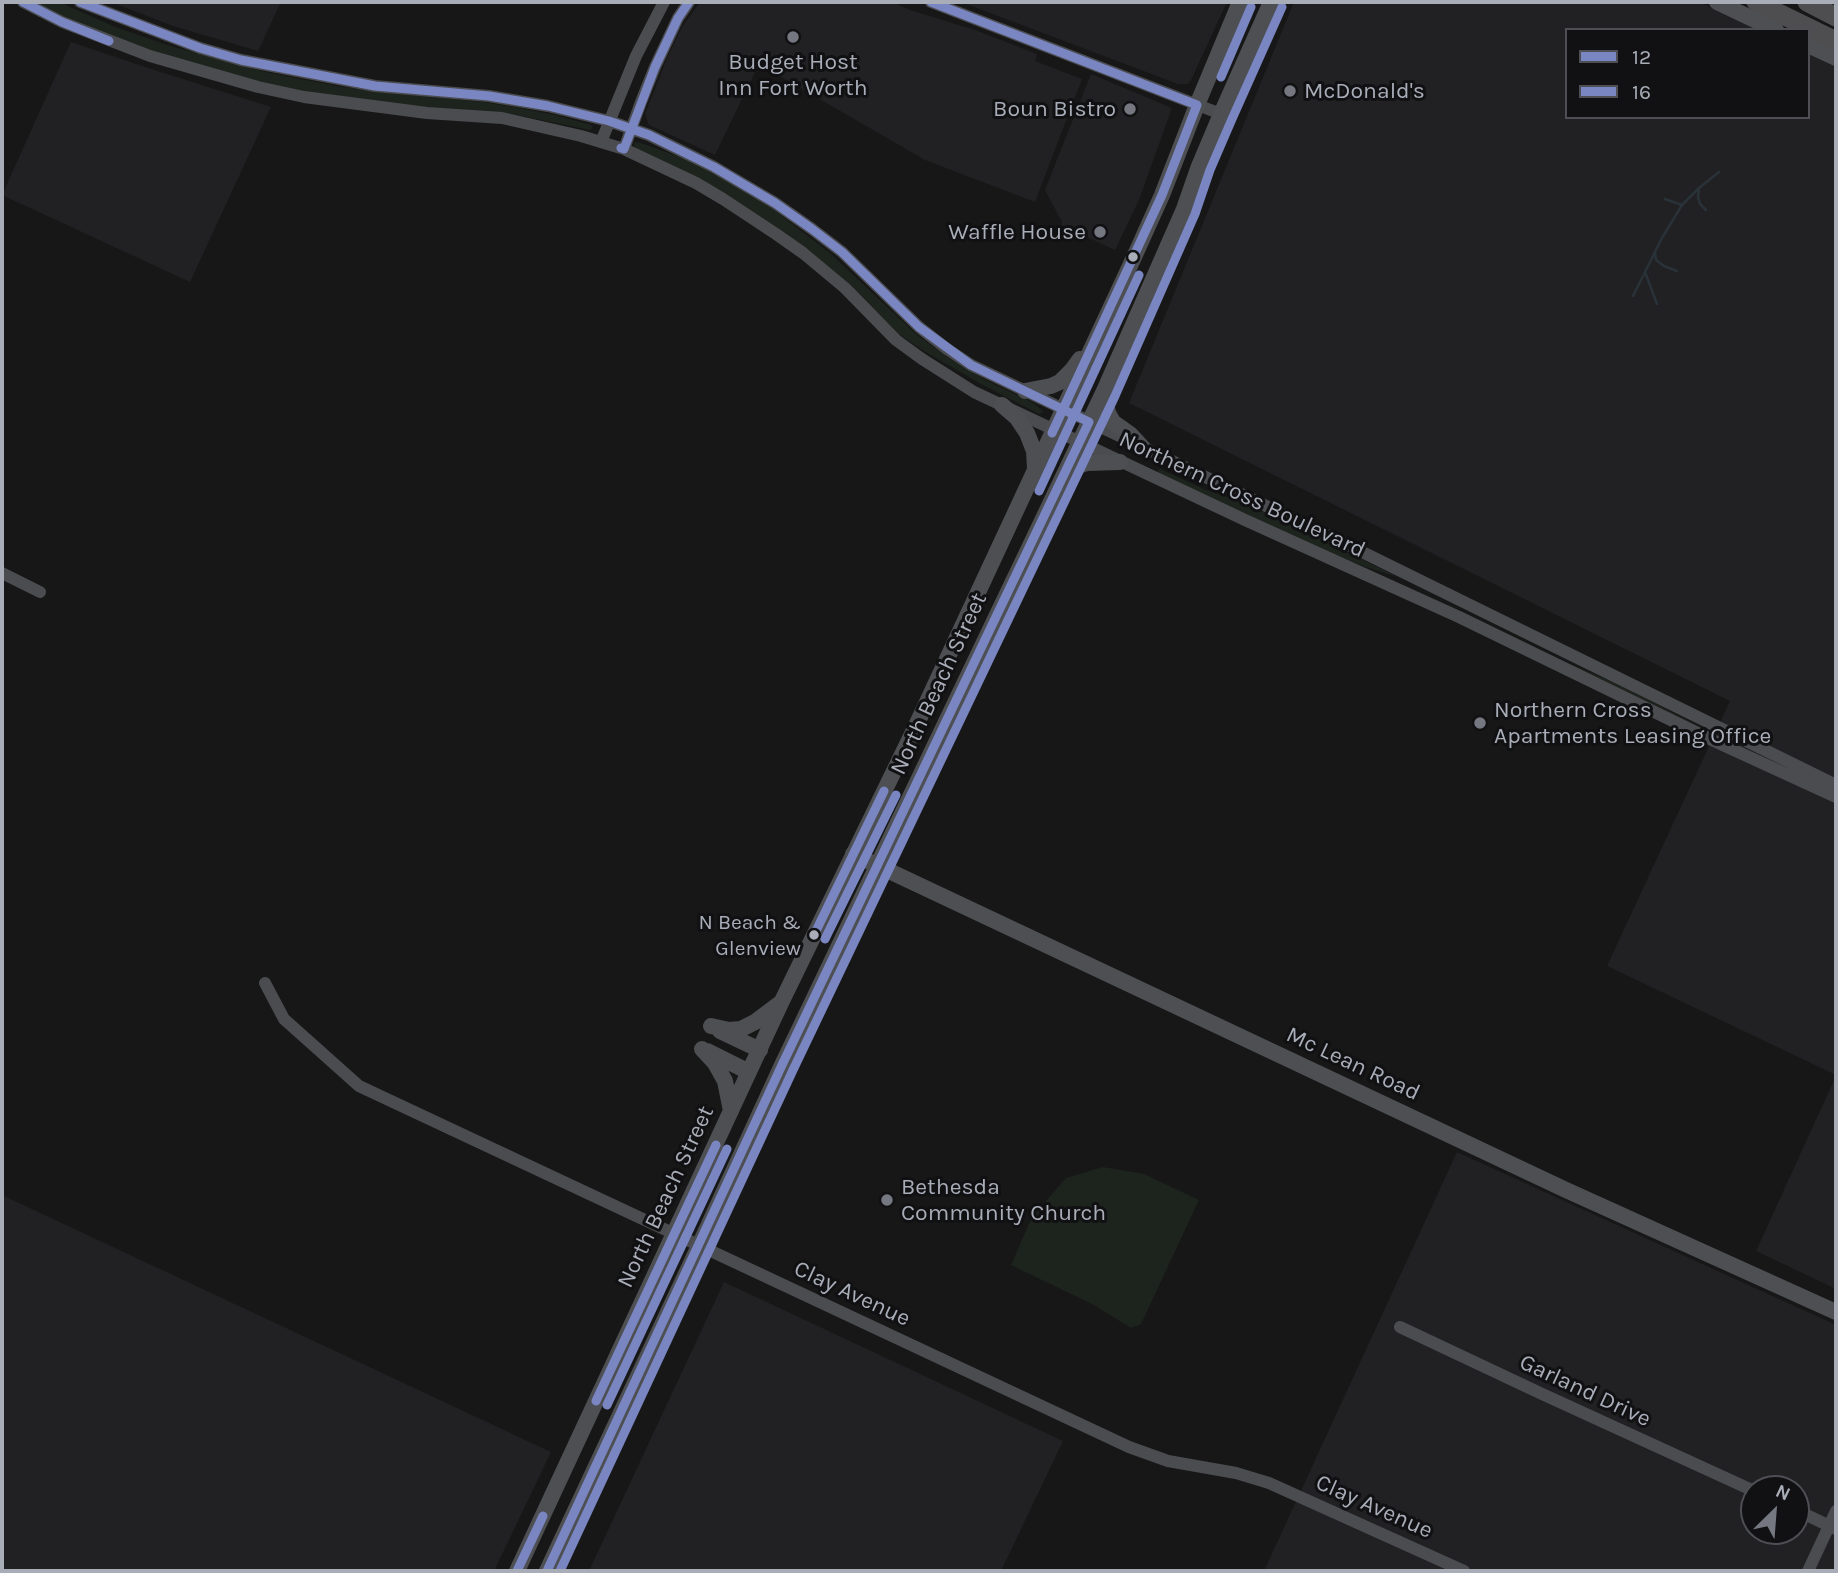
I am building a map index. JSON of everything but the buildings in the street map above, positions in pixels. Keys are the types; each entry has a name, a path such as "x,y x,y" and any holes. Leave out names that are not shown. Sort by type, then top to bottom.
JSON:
{"highway":[{"path":"1756,2 1809,28"},
{"path":"1807,2 1836,17"},
{"path":"1810,28 1836,41"}],"main road":[{"name":"North Beach Street","path":"517,1571 781,1003 914,730 1098,335 1162,195 1240,2"},
{"name":"North Beach Street","path":"547,1571 782,1065 1104,391 1271,2"},
{"path":"1717,2 1772,28"},
{"path":"1810,46 1836,58"},
{"path":"1025,391 1060,382 1098,335"},
{"path":"1104,391 1108,413 1114,422 1143,448"},
{"path":"1002,405 1017,418 1027,433 1034,451 1035,471"},
{"path":"1058,484 1078,466 1100,461 1120,462"},
{"name":"Mc Lean Road","path":"853,854 1561,1188 1836,1312"},
{"path":"760,1050 711,1027 741,1029 781,1003"},
{"path":"731,1112 725,1081 715,1063 702,1049 749,1072"}],"street":[{"name":"Northern Cross Boulevard","path":"23,2 62,22 150,56 259,87 304,97 427,113 502,118 624,149 696,183 776,233 845,288 896,340 974,392 1120,462 1479,626 1699,734 1836,797"},
{"name":"Northern Cross Boulevard","path":"80,2 200,48 277,68 375,86 489,96 548,106 609,121 649,135 714,167 775,203 842,253 919,327 971,365 1485,612 1836,785"},
{"path":"601,142 636,56 664,2"},
{"path":"624,149 655,67 678,18 689,2"},
{"path":"930,2 1221,114"},
{"path":"2,573 40,592"},
{"path":"1479,626 1485,612"},
{"name":"Clay Avenue","path":"265,983 285,1020 359,1086 1129,1447 1168,1461 1269,1483 1464,1571"},
{"name":"Garland Drive","path":"1400,1327 1740,1485"},
{"path":"1808,1571 1833,1527 1836,1511"},
{"path":"1810,1516 1833,1527"}],"shaded area":[{"path":"33,2 59,2 113,26 167,45 265,72 342,87 514,107 555,115 591,125 593,128 590,130 512,114 495,115 341,99 262,84 153,53 65,18"},
{"path":"111,2 281,2 258,51 173,26"},
{"path":"700,2 892,2 1037,54 1035,61 1082,79 1035,202 925,160 759,64 715,155 649,125 645,114 668,56 682,27"},
{"path":"961,2 1227,2 1191,80 1188,84 1178,84"},
{"path":"1294,2 1700,2 1755,28 1565,28 1565,119 1810,119 1810,54 1836,66 1836,1075 1607,966 1730,701 1129,403"},
{"path":"71,42 271,107 190,282 2,195"},
{"path":"1091,74 1172,108 1139,200 1115,250 1061,225 1062,222 1045,190"},
{"path":"638,142 683,158 770,207 830,253 916,334 950,359 985,380 1030,401 1043,412 1039,414 981,384 900,335 822,262 787,234 718,189 639,152 634,146 634,143"},
{"path":"1160,469 1204,489 1242,502 1394,576 1336,555 1156,473"},
{"path":"1570,664 1618,684 1710,732 1569,666"},
{"path":"1836,1076 1836,1289 1756,1251"},
{"path":"1457,1152 1836,1325 1836,1571 1264,1571"},
{"path":"1103,1167 1144,1174 1199,1200 1141,1324 1131,1328 1094,1305 1011,1265 1032,1217 1066,1178"},
{"path":"4,1196 551,1452 494,1571 2,1571"},
{"path":"724,1282 1063,1441 1001,1571 589,1571"}],"waterway":[{"path":"1633,296 1682,205 1719,172"},
{"path":"1699,188 1700,204 1706,210"},
{"path":"1665,199 1682,205"},
{"path":"1655,253 1656,260 1677,271"},
{"path":"1645,272 1657,304"}],"transit line":[{"name":"12","path":"23,2 62,22 109,41"},
{"name":"12","path":"80,2 200,48 241,60 375,86 489,96 548,106 609,121 649,135 714,167 775,203 812,229 842,252 919,327 971,365 1089,422 782,1065 547,1571"},
{"name":"12","path":"621,148 624,149 655,67 678,18 689,2"},
{"name":"12","path":"931,2 1197,105 1162,195 1052,433"},
{"name":"16","path":"1221,77 1251,7"},
{"name":"16","path":"560,1571 793,1070 1115,396 1282,7"},
{"name":"16","path":"1039,491 1139,275"},
{"name":"12","path":"814,935 884,791"},
{"name":"16","path":"825,939 896,795"},
{"name":"12","path":"596,1401 716,1145"},
{"name":"16","path":"607,1405 727,1149"},
{"name":"12","path":"517,1571 543,1516"}],"place":[{"name":"Budget Host Inn Fort Worth","path":"793,37"},
{"name":"McDonald's","path":"1290,91"},
{"name":"Boun Bistro","path":"1130,109"},
{"name":"Waffle House","path":"1100,232"},
{"name":"Northern Cross Apartments Leasing Office","path":"1480,723"},
{"name":"N Beach & Glenview","path":"814,935"},
{"name":"Bethesda Community Church","path":"887,1200"}]}
